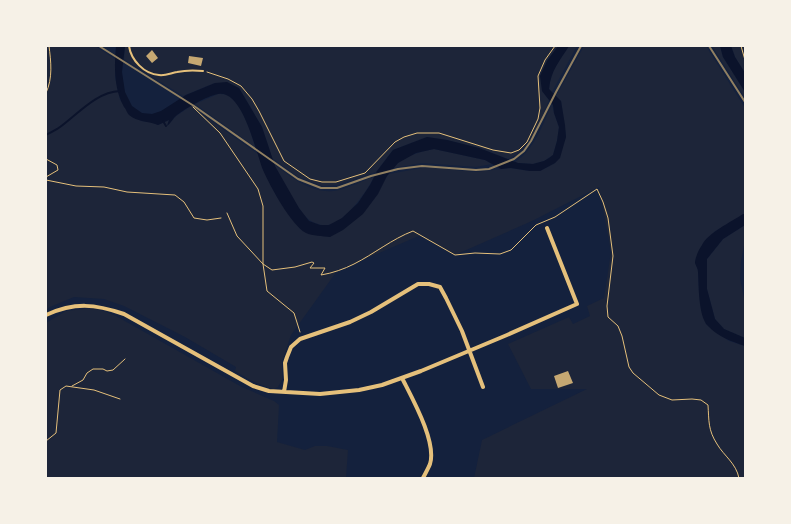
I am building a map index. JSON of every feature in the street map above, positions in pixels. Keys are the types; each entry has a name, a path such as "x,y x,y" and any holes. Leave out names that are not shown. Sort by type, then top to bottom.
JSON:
{"street":[{"path":"46,314 65,307 86,305 104,307 130,316 253,386 267,390 320,394 359,390 382,385 402,378 507,335 577,304 547,228"},
{"path":"284,392 286,380 285,363 291,346 300,339 350,322 371,312 418,284 429,284 440,287 469,350 483,387"},
{"path":"402,378 429,437 431,450 430,463 423,478"}],"lane":[{"path":"129,46 130,53 135,62 146,70 157,75 203,71"}],"path":[{"path":"46,93 50,85 51,68 48,46"},
{"path":"203,71 228,79 241,86 252,99 284,161 310,179 322,182 336,182 365,173 395,142 404,136 416,133 439,133 494,150 511,153 519,150 526,142 538,119 540,108 538,76 545,60 555,46"},
{"path":"741,46 745,60"},
{"path":"192,107 220,133 258,189 263,206 264,264 267,291 294,313 300,330 300,339"},
{"path":"46,159 57,165 58,170 46,177"},
{"path":"46,180 76,186 104,187 127,192 175,195 184,202 194,218 207,220 221,218"},
{"path":"227,213 237,236 264,264 272,270 295,267 312,262 314,264 310,268 325,268 321,275 354,264 403,235 414,231 455,255 475,253 500,254 511,250 536,225 555,217 597,189 608,218 612,256 607,306 608,317 618,326 622,336 629,367 633,373 659,395 672,400 702,400 708,405 709,428 717,446 738,471 739,478"},
{"path":"71,387 83,380 87,373 93,369 113,370 125,359"},
{"path":"46,441 56,433 60,390 66,386 94,390 120,399"}],"shaded area":[{"path":"46,46 95,46 115,59 115,77 120,100 141,121 151,122 158,125 169,120 167,126 176,116 191,106 258,154 264,171 277,197 330,237 389,174 422,168 476,172 511,168 540,171 555,163 566,137 561,101 556,96 584,46 706,46 745,108 745,214 714,232 695,262 698,269 699,293 706,324 729,341 745,346 745,478 474,478 482,440 587,389 531,389 508,344 569,317 573,324 590,316 587,306 604,298 611,252 599,187 532,221 455,255 421,235 337,271 291,335 282,362 282,380 278,387 274,389 250,380 235,371 236,367 185,337 124,306 104,299 74,297 46,310"},
{"path":"116,46 125,46 122,72 125,92 132,106 142,113 152,114 161,111 186,95 215,83 227,82 239,88 262,127 275,166 299,208 309,221 320,225 329,225 342,218 358,203 377,171 393,150 427,137 447,140 479,148 518,163 533,164 544,161 553,155 559,127 553,105 542,91 540,76 547,61 558,46 569,46 554,71 549,89 561,101 566,137 560,158 555,163 540,171 511,168 501,169 485,160 434,149 416,153 398,163 387,176 378,194 363,214 343,230 330,237 311,235 300,229 276,195 263,170 247,124 235,101 227,95 213,95 181,112 167,126 169,120 158,125 136,119 128,114 118,93 115,69"},
{"path":"125,46 558,46 547,61 542,91 549,100 533,134 516,155 508,159 479,148 447,140 427,137 393,150 376,172 337,185 323,186 298,177 272,158 262,127 239,88 215,83 183,96 124,59"},
{"path":"569,46 577,46 552,92 549,89 553,71"},
{"path":"712,46 720,46 723,57 745,92 745,98"},
{"path":"720,46 731,46 735,57 745,73 745,92 723,57"},
{"path":"731,46 745,46 745,73 735,57"},
{"path":"218,94 227,95 237,104 249,126 255,147 195,104"},
{"path":"552,104 559,127 553,155 544,161 533,164 515,162 528,151 533,144"},
{"path":"434,149 485,160 492,164 476,167 422,163 393,168 406,158 417,153"},
{"path":"274,164 296,180 312,188 321,190 339,190 374,177 361,198 348,213 335,223 322,225 311,221 301,211 280,178"},
{"path":"745,214 745,225 723,239 707,259 707,289 715,319 724,329 745,338 745,346 720,336 708,326 702,315 698,271 695,263 698,251 709,236"},
{"path":"745,225 745,241 741,261 740,279 745,302 745,338 724,329 715,319 707,289 707,259 723,239"},
{"path":"91,308 116,316 240,386 274,401 279,405 277,442 305,450 315,446 327,446 348,450 346,478 46,478 46,323 66,311"}],"building":[{"path":"152,50 158,58 152,63 146,56"},
{"path":"189,56 203,58 201,66 188,63"},
{"path":"568,371 573,383 558,388 554,376"}],"waterway":[{"path":"46,135 60,127 95,99 111,92 120,91"},
{"path":"163,121 166,126"}],"railway":[{"path":"99,46 194,106 298,179 321,188 337,188 371,176 398,169 422,166 476,170 489,169 514,159 524,151 531,141 581,46"},
{"path":"709,46 745,102"},
{"path":"745,261 745,272"}]}
